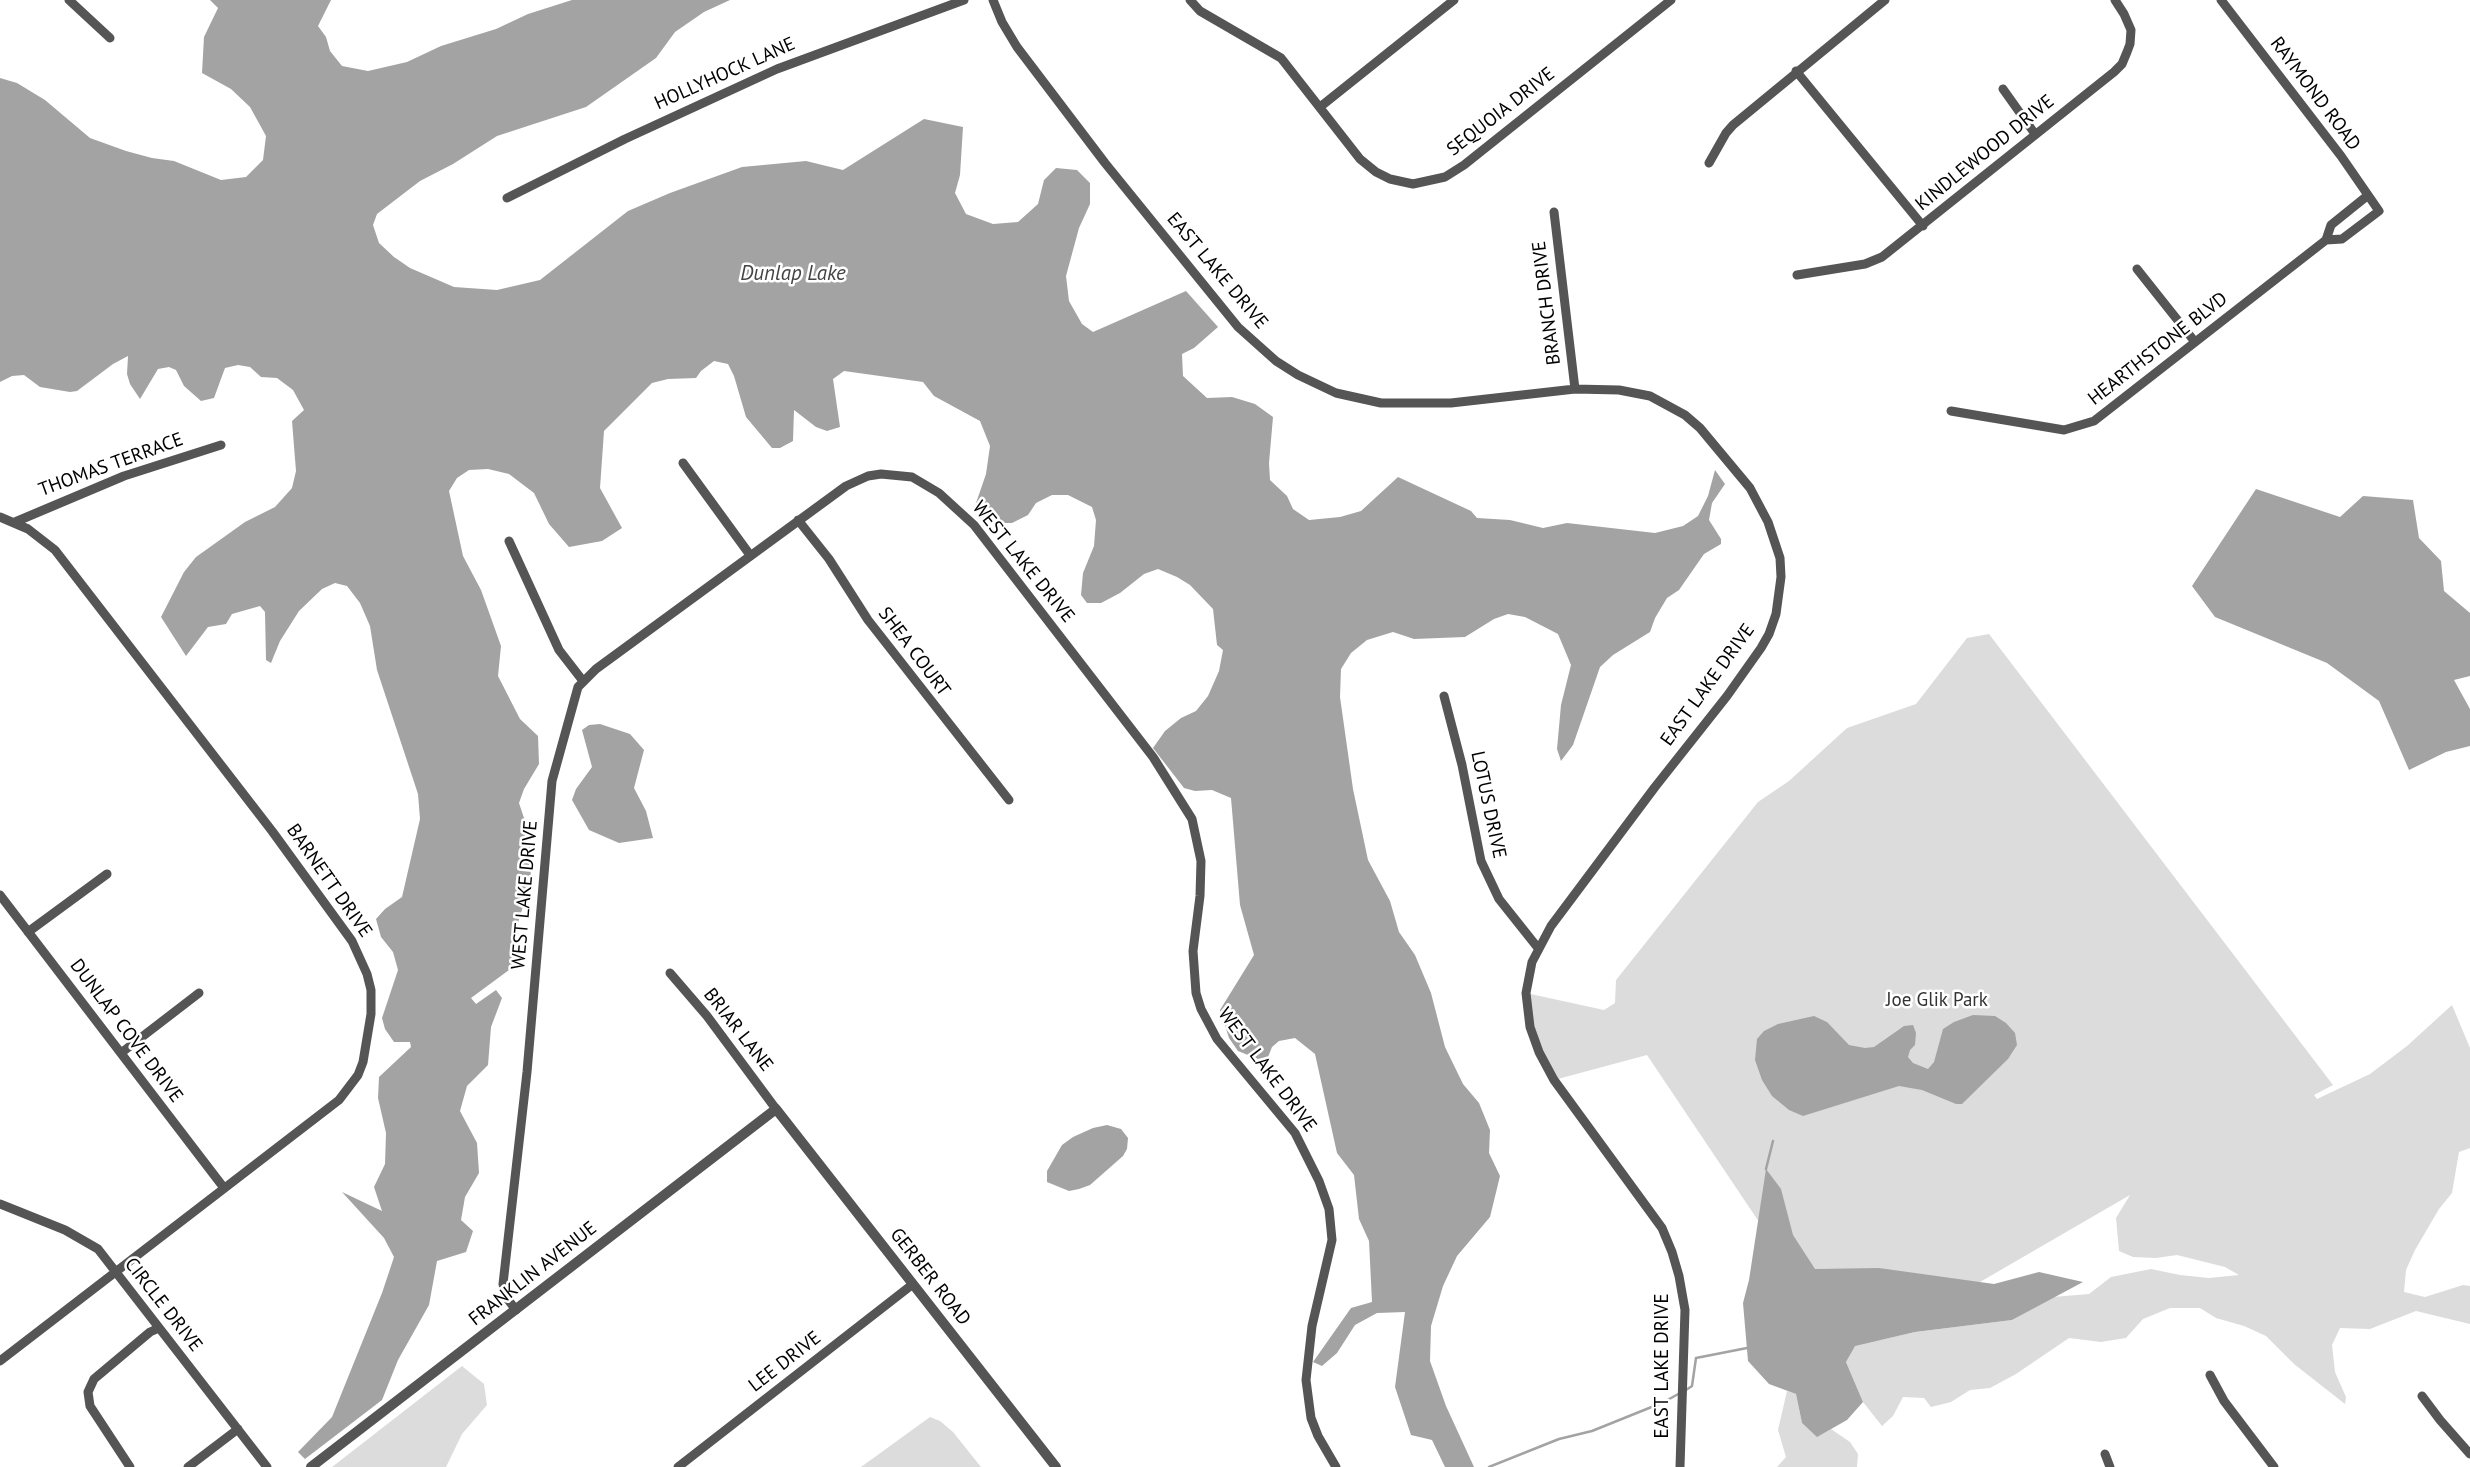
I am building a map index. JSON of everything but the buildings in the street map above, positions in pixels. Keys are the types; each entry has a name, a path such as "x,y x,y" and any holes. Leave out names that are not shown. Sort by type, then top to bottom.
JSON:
{"street":[{"path":"69,0 110,38"},
{"name":"HOLLYHOCK LANE","path":"507,198 625,139 777,69 964,0"},
{"name":"EAST LAKE DRIVE","path":"993,0 1017,47 1105,163 1238,327 1276,361 1336,393 1381,403 1451,403 1575,389 1619,390 1650,396 1668,405 1700,428 1760,504 1777,549 1780,586 1776,614 1761,648 1572,897 1538,948 1528,976 1526,993 1530,1027 1539,1052 1574,1108 1662,1228 1679,1276 1685,1310 1680,1467"},
{"name":"SEQUOIA DRIVE","path":"1190,0 1200,10 1281,58 1360,159 1376,172 1413,184 1434,180 1464,165 1671,0"},
{"path":"1320,107 1454,0"},
{"path":"1709,163 1733,125 1885,0"},
{"name":"KINDLEWOOD DRIVE","path":"1797,275 1865,264 1882,257 2122,64 2130,44 2130,30 2115,0"},
{"name":"RAYMOND ROAD","path":"2221,0 2341,156 2379,211 2343,240 2326,240"},
{"path":"1796,71 1923,226"},
{"path":"2003,89 2035,134"},
{"path":"2326,240 2331,225 2367,196"},
{"name":"BRANCH DRIVE","path":"1554,212 1575,389"},
{"name":"HEARTHSTONE BLVD","path":"1951,411 2064,430 2081,427 2094,421 2326,240"},
{"path":"2137,268 2195,342"},
{"name":"THOMAS TERRACE","path":"15,522 124,476 221,445"},
{"path":"683,463 750,555"},
{"name":"WEST LAKE DRIVE","path":"516,1310 506,1297 503,1284 527,1072 552,781 578,687 607,660 846,486 868,476 897,474 912,477 939,493 966,517 987,541 1153,757 1192,819 1201,860 1201,887 1193,951 1196,993 1201,1009 1217,1039 1295,1133 1329,1209 1332,1240 1312,1326 1306,1380 1311,1418 1336,1467"},
{"name":"BARNETT DRIVE","path":"0,517 15,522 55,550 324,901 352,941 371,990 368,1038 363,1062 349,1090 327,1111 0,1360"},
{"name":"SHEA COURT","path":"798,520 829,559 868,620 1009,800"},
{"path":"509,541 559,650 583,681"},
{"name":"LOTUS DRIVE","path":"1444,696 1462,765 1480,861 1499,899 1538,948"},
{"path":"28,932 107,874"},
{"name":"DUNLAP COVE DRIVE","path":"0,895 224,1188"},
{"name":"BRIAR LANE","path":"670,973 776,1109"},
{"path":"121,1053 199,993"},
{"name":"FRANKLIN AVENUE","path":"312,1467 776,1109"},
{"name":"GERBER ROAD","path":"776,1109 1056,1467"},
{"name":"CIRCLE DRIVE","path":"0,1204 65,1230 98,1249 267,1467"},
{"name":"LEE DRIVE","path":"678,1467 913,1284"},
{"path":"130,1467 90,1406 88,1392 94,1378 150,1332 159,1328"},
{"path":"2210,1375 2224,1401 2274,1467"},
{"path":"2422,1396 2470,1454"},
{"path":"188,1467 238,1429"},
{"path":"2105,1454 2110,1467"}],"green space":[{"name":"Joe Glik Park","path":"1989,634 2333,1085 2314,1095 2317,1099 2370,1074 2407,1046 2452,1005 2470,1048 2470,1148 2459,1152 2452,1193 2439,1209 2415,1250 2406,1270 2404,1292 2425,1297 2463,1285 2470,1286 2470,1324 2416,1311 2370,1329 2340,1328 2332,1345 2335,1372 2346,1397 2345,1404 2294,1364 2266,1336 2216,1318 2200,1308 2170,1308 2143,1319 2126,1338 2101,1342 2069,1338 2016,1374 1990,1388 1970,1390 1951,1402 1931,1407 1924,1398 1903,1397 1893,1416 1882,1426 1863,1402 1846,1362 1849,1356 1647,1055 1554,1080 1539,1052 1526,993 1604,1010 1615,1003 1616,980 1758,802 1789,781 1847,728 1916,704 1967,638","holes":["2130,1195 2116,1218 2119,1251 2133,1257 2177,1255 2225,1267 2239,1275 2209,1278 2151,1269 2111,1277 2089,1294 2053,1297 2012,1320 1915,1332 1880,1340"]},
{"path":"462,1366 484,1384 487,1405 462,1434 446,1467 332,1467"},
{"path":"1787,1391 1796,1394 1802,1423 1817,1436 1831,1429 1850,1442 1858,1454 1857,1467 1777,1467 1786,1457 1778,1430"},
{"path":"930,1417 940,1421 953,1432 981,1467 861,1467"}],"water":[{"name":"Dunlap Lake","path":"210,0 331,0 318,26 326,37 330,51 342,66 368,71 407,62 441,46 496,29 528,14 572,0 730,0 704,12 675,32 656,58 586,107 497,136 420,181 377,214 373,225 379,243 410,268 454,287 497,290 540,280 628,211 670,193 742,167 806,161 843,170 924,119 963,127 960,175 955,193 966,214 993,224 1018,222 1038,204 1044,180 1056,168 1077,170 1090,183 1090,204 1079,228 1066,276 1069,301 1082,324 1093,332 1186,291 1218,327 1194,348 1182,354 1183,376 1207,398 1232,397 1255,404 1273,417 1270,480 1287,496 1293,509 1309,520 1340,517 1361,511 1398,477 1471,511 1477,518 1510,520 1543,528 1567,523 1655,533 1683,526 1698,516 1708,496 1715,470 1725,484 1712,503 1709,520 1721,539 1721,544 1704,554 1679,590 1667,598 1650,632 1613,655 1600,667 1573,745 1561,761 1557,749 1561,705 1571,665 1558,634 1525,617 1508,614 1494,619 1465,637 1414,639 1393,632 1367,640 1351,653 1341,669 1340,697 1353,789 1368,860 1390,901 1399,932 1415,955 1431,993 1445,1047 1463,1084 1479,1103 1490,1130 1489,1153 1500,1176 1490,1217 1457,1256 1443,1286 1431,1326 1430,1361 1446,1406 1474,1467 1445,1467 1432,1440 1411,1435 1395,1387 1405,1312 1377,1313 1355,1325 1337,1353 1322,1366 1313,1362 1351,1308 1372,1302 1369,1241 1359,1219 1354,1175 1337,1153 1315,1054 1295,1038 1279,1041 1272,1047 1268,1057 1258,1059 1238,1051 1229,1038 1220,1010 1254,955 1240,905 1231,798 1212,790 1195,791 1184,788 1153,748 1165,731 1181,718 1196,711 1208,696 1219,671 1223,650 1217,645 1213,609 1190,585 1158,569 1144,574 1120,593 1101,603 1087,603 1081,595 1083,573 1094,546 1096,520 1092,507 1068,495 1052,495 1036,503 1028,515 1012,523 998,523 975,506 986,474 990,446 980,421 934,396 923,382 844,371 833,379 840,427 827,431 816,427 794,410 793,441 780,448 772,448 746,417 728,364 714,361 696,378 668,379 652,383 604,431 600,488 622,528 602,541 569,547 549,524 534,493 509,474 488,469 469,470 457,478 449,491 463,556 481,590 501,646 498,676 520,719 538,736 539,764 519,803 529,833 531,880 514,936 515,961 509,970 471,998 476,1004 496,990 502,998 491,1027 488,1065 467,1086 460,1111 477,1143 479,1173 465,1197 461,1220 473,1231 466,1252 437,1261 429,1305 398,1360 382,1400 305,1459 298,1452 332,1417 394,1257 384,1238 342,1192 382,1211 374,1187 385,1164 386,1133 378,1098 379,1077 411,1047 410,1042 394,1042 385,1029 382,1018 398,970 393,952 381,937 376,919 402,897 420,819 418,794 377,670 370,626 360,603 347,586 335,583 322,589 299,611 280,641 271,663 266,660 265,612 260,606 232,614 226,624 208,627 186,656 161,617 184,572 196,557 245,522 275,507 292,488 296,471 292,421 304,410 293,390 277,378 261,377 250,367 238,365 225,368 214,398 201,401 184,386 176,370 169,367 158,369 140,399 127,374 128,356 77,391 40,387 24,375 12,376 0,382 0,78 17,83 45,100 90,138 126,151 174,161 221,180 246,177 263,160 266,136 250,107 231,89 202,73 204,37 218,8"},
{"path":"2256,489 2340,517 2363,496 2413,500 2419,538 2441,561 2444,591 2470,613 2470,676 2454,680 2470,709 2470,746 2446,752 2409,770 2379,701 2327,663 2215,617 2192,586"},
{"path":"600,724 630,734 644,750 634,788 646,811 653,838 619,843 589,830 572,800 576,789 592,767 582,730 589,725"},
{"path":"1973,1015 1995,1016 2006,1023 2015,1033 2017,1045 2008,1059 1962,1104 1922,1090 1899,1086 1803,1116 1789,1110 1772,1096 1762,1080 1755,1060 1757,1039 1764,1031 1778,1024 1814,1016 1827,1022 1849,1045 1865,1048 1874,1047 1904,1026 1913,1025 1916,1033 1915,1045 1908,1057 1913,1063 1928,1069 1934,1062 1943,1029"},
{"path":"1107,1125 1121,1129 1128,1138 1123,1156 1090,1185 1079,1189 1069,1191 1047,1182 1047,1171 1062,1145 1093,1128"},
{"path":"1766,1169 1781,1189 1793,1235 1815,1269 1879,1268 1994,1284 2039,1272 2083,1282 2012,1320 1915,1332 1855,1346 1846,1362 1863,1402 1847,1420 1817,1437 1802,1423 1796,1394 1769,1384 1748,1361 1743,1303"}],"waterway":[{"path":"1766,1169 1773,1141"},
{"path":"1686,1390 1692,1386 1696,1358 1747,1348"},
{"path":"1489,1467 1559,1439 1592,1431 1680,1393"}]}
